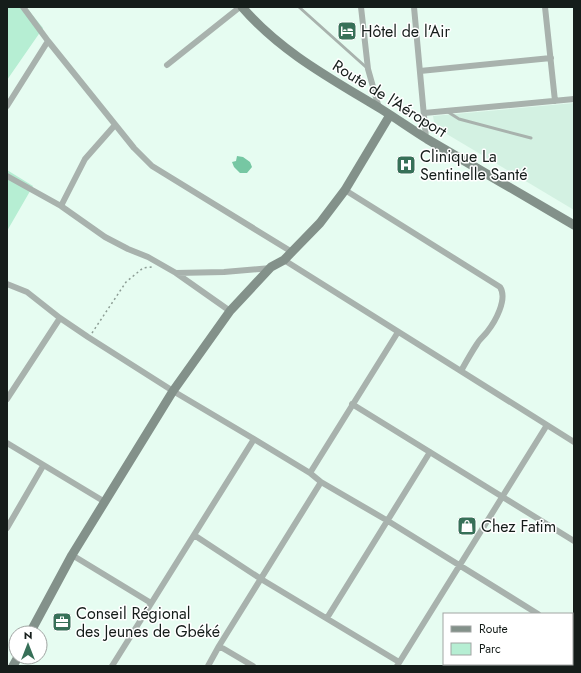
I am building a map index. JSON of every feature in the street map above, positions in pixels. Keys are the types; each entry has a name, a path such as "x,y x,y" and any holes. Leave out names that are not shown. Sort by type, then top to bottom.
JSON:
{"street":[{"path":"23,7 48,42 115,125 134,148 152,166 292,252"},
{"path":"167,65 241,7"},
{"name":"Route de l'Aéroport","path":"241,7 254,21 286,49 322,74 426,138 574,225"},
{"path":"361,7 368,69 379,108"},
{"path":"414,7 426,138"},
{"path":"545,7 555,100"},
{"path":"7,106 48,42"},
{"path":"420,71 551,58"},
{"path":"424,113 574,99"},
{"path":"34,625 72,555 173,391 230,310 271,268 284,260 320,223 345,190 390,115"},
{"path":"60,206 85,159 115,125"},
{"path":"7,176 60,206 105,237 166,267 230,310"},
{"path":"345,190 500,287 502,290 503,297 501,306 488,331 478,342 461,372"},
{"path":"284,260 574,442"},
{"path":"176,274 271,268"},
{"path":"7,284 27,292 60,318 88,337 173,391 310,473 321,482 388,521 536,613"},
{"path":"7,399 60,318"},
{"path":"310,473 398,332"},
{"path":"352,404 574,541"},
{"path":"194,535 261,579 327,618 398,664 547,425"},
{"path":"112,666 254,439"},
{"path":"7,443 105,502"},
{"path":"327,618 430,452"},
{"path":"7,528 44,466"},
{"path":"208,666 218,646 321,482"},
{"path":"72,555 151,603"},
{"path":"526,613 528,608"},
{"path":"218,646 253,666"}],"lane":[{"path":"299,7 368,69"},
{"path":"446,111 459,119 531,138"}],"path":[{"path":"88,337 126,282 143,268 166,267"}],"shaded area":[{"path":"574,103 574,210 435,127 433,116"},
{"path":"237,156 243,157 250,162 252,167 247,173 240,173 234,167 232,162 236,161"}],"green space":[{"path":"7,7 26,7 43,28 7,80"},
{"path":"7,170 33,186 7,231"}],"place":[{"name":"Hôtel de l'Air","path":"347,31"},
{"name":"Clinique La Sentinelle Santé","path":"406,165"},
{"name":"Chez Fatim","path":"467,526"},
{"name":"Conseil Régional des Jeunes de Gbéké","path":"62,622"}]}
